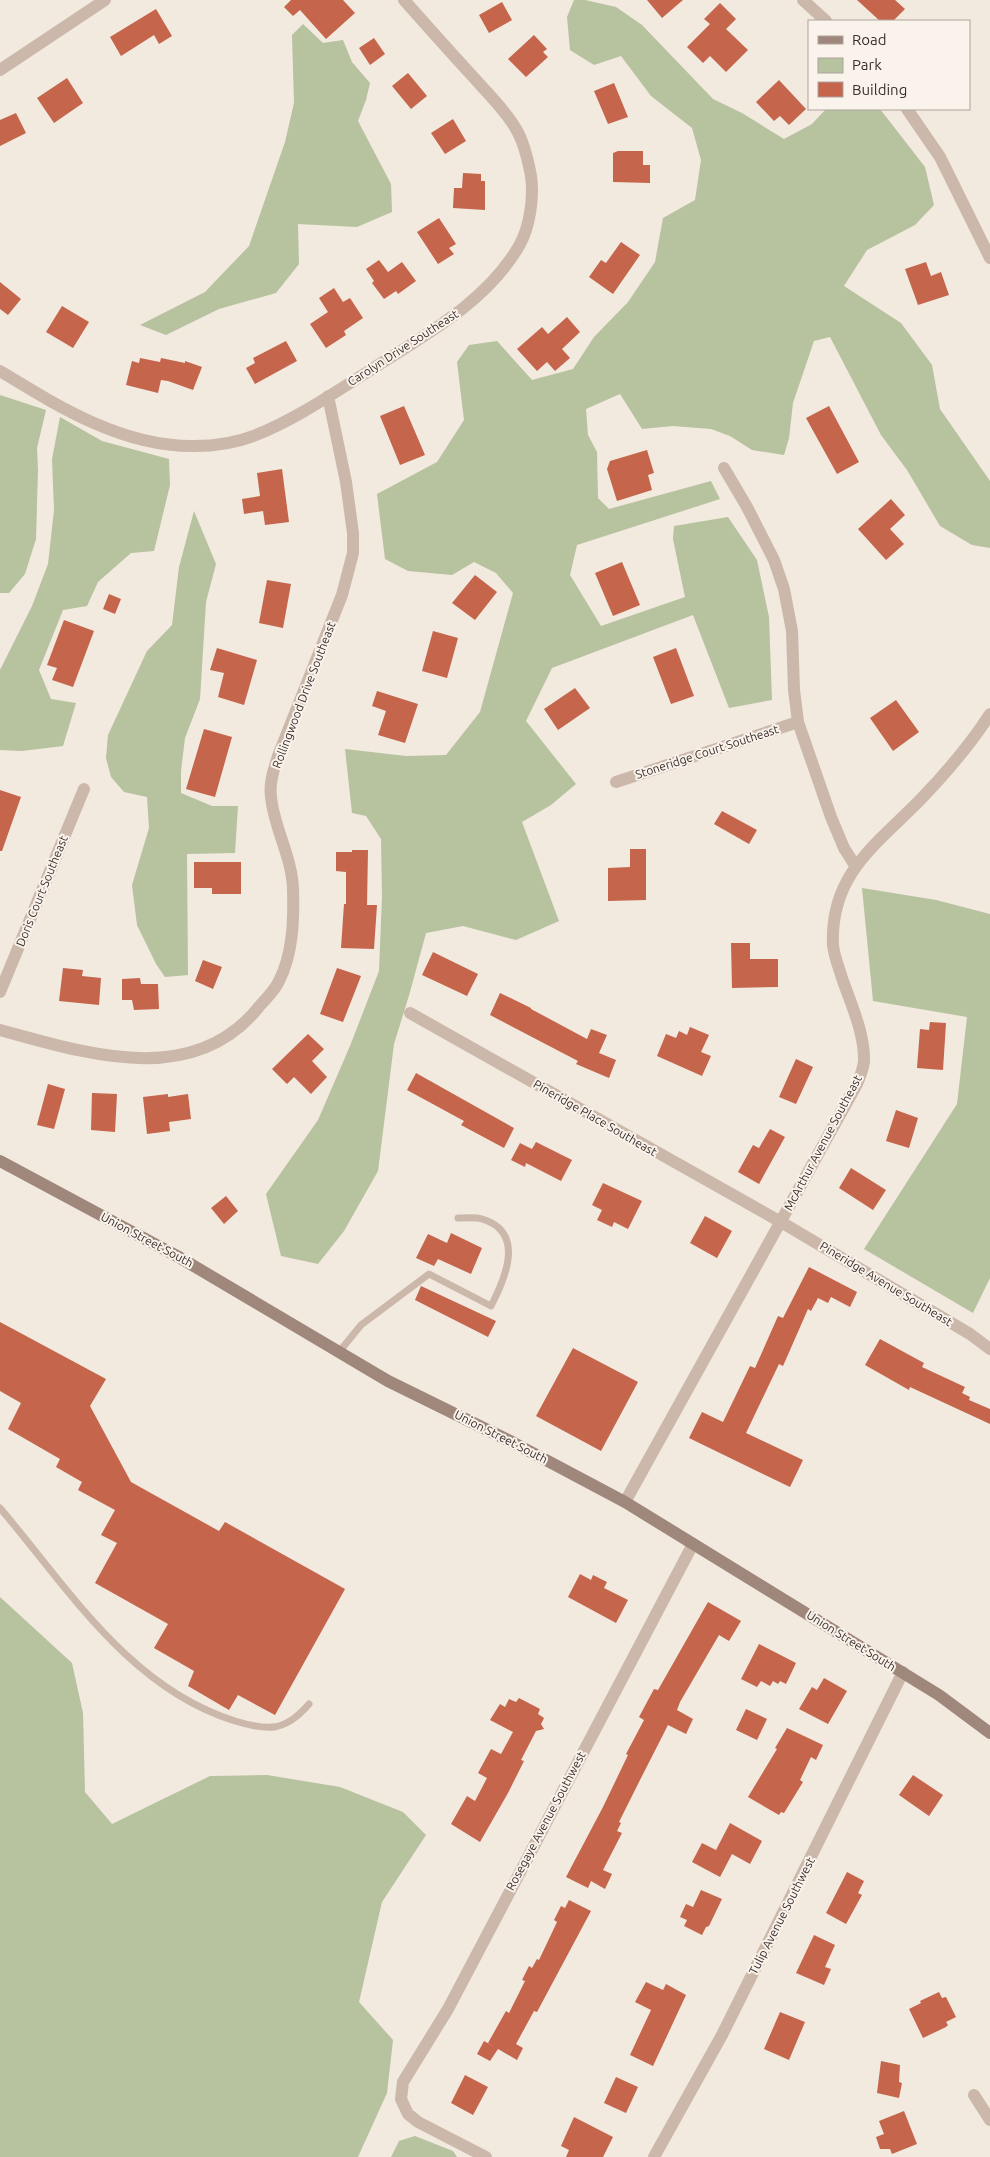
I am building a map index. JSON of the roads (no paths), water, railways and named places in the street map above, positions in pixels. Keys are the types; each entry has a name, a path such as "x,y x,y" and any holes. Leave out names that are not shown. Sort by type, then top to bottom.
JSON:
{"main road":[{"name":"Union Street South","path":"0,1161 177,1256 388,1381 512,1442 625,1502 939,1695 990,1733"}],"street":[{"path":"0,70 105,0"},
{"name":"Carolyn Drive Southeast","path":"0,371 105,429 152,443 194,446 226,444 254,436 296,417 445,322 471,302 502,271 520,244 526,227 532,194 530,175 518,131 509,117 404,0"},
{"path":"803,0 825,20"},
{"path":"908,110 940,157 990,258"},
{"name":"Rollingwood Drive Southeast","path":"0,1030 74,1050 110,1056 170,1058 197,1052 216,1044 250,1018 279,982 291,944 294,890 292,872 274,812 271,795 272,778 278,756 342,595 352,553 353,533 346,482 328,396"},
{"path":"724,468 747,507 774,560 784,590 792,631 794,690 798,722 831,817 844,848 856,867"},
{"name":"McArthur Avenue Southeast","path":"625,1502 693,1376 857,1084 864,1064 859,1026 833,948 836,904 849,877 865,854 922,798 974,738 990,714"},
{"name":"Stoneridge Court Southeast","path":"616,782 798,722"},
{"name":"Doris Court Southeast","path":"0,992 84,789"},
{"name":"Pineridge Place Southeast","path":"410,1012 781,1222"},
{"name":"Pineridge Avenue Southeast","path":"781,1222 970,1334 990,1348"},
{"name":"Rosegaye Avenue Southwest","path":"486,2157 418,2122 408,2114 401,2099 403,2082 448,2010 693,1544"},
{"name":"Tulip Avenue Southwest","path":"654,2157 722,2035 902,1672"},
{"path":"974,2095 990,2120"}],"lane":[{"path":"339,1352 361,1325 429,1274 491,1306 505,1279 509,1256 505,1237 498,1228 482,1219 458,1218"},
{"path":"0,1508 100,1629 143,1669 178,1695 218,1715 258,1727 279,1727 298,1717 309,1704"}]}
